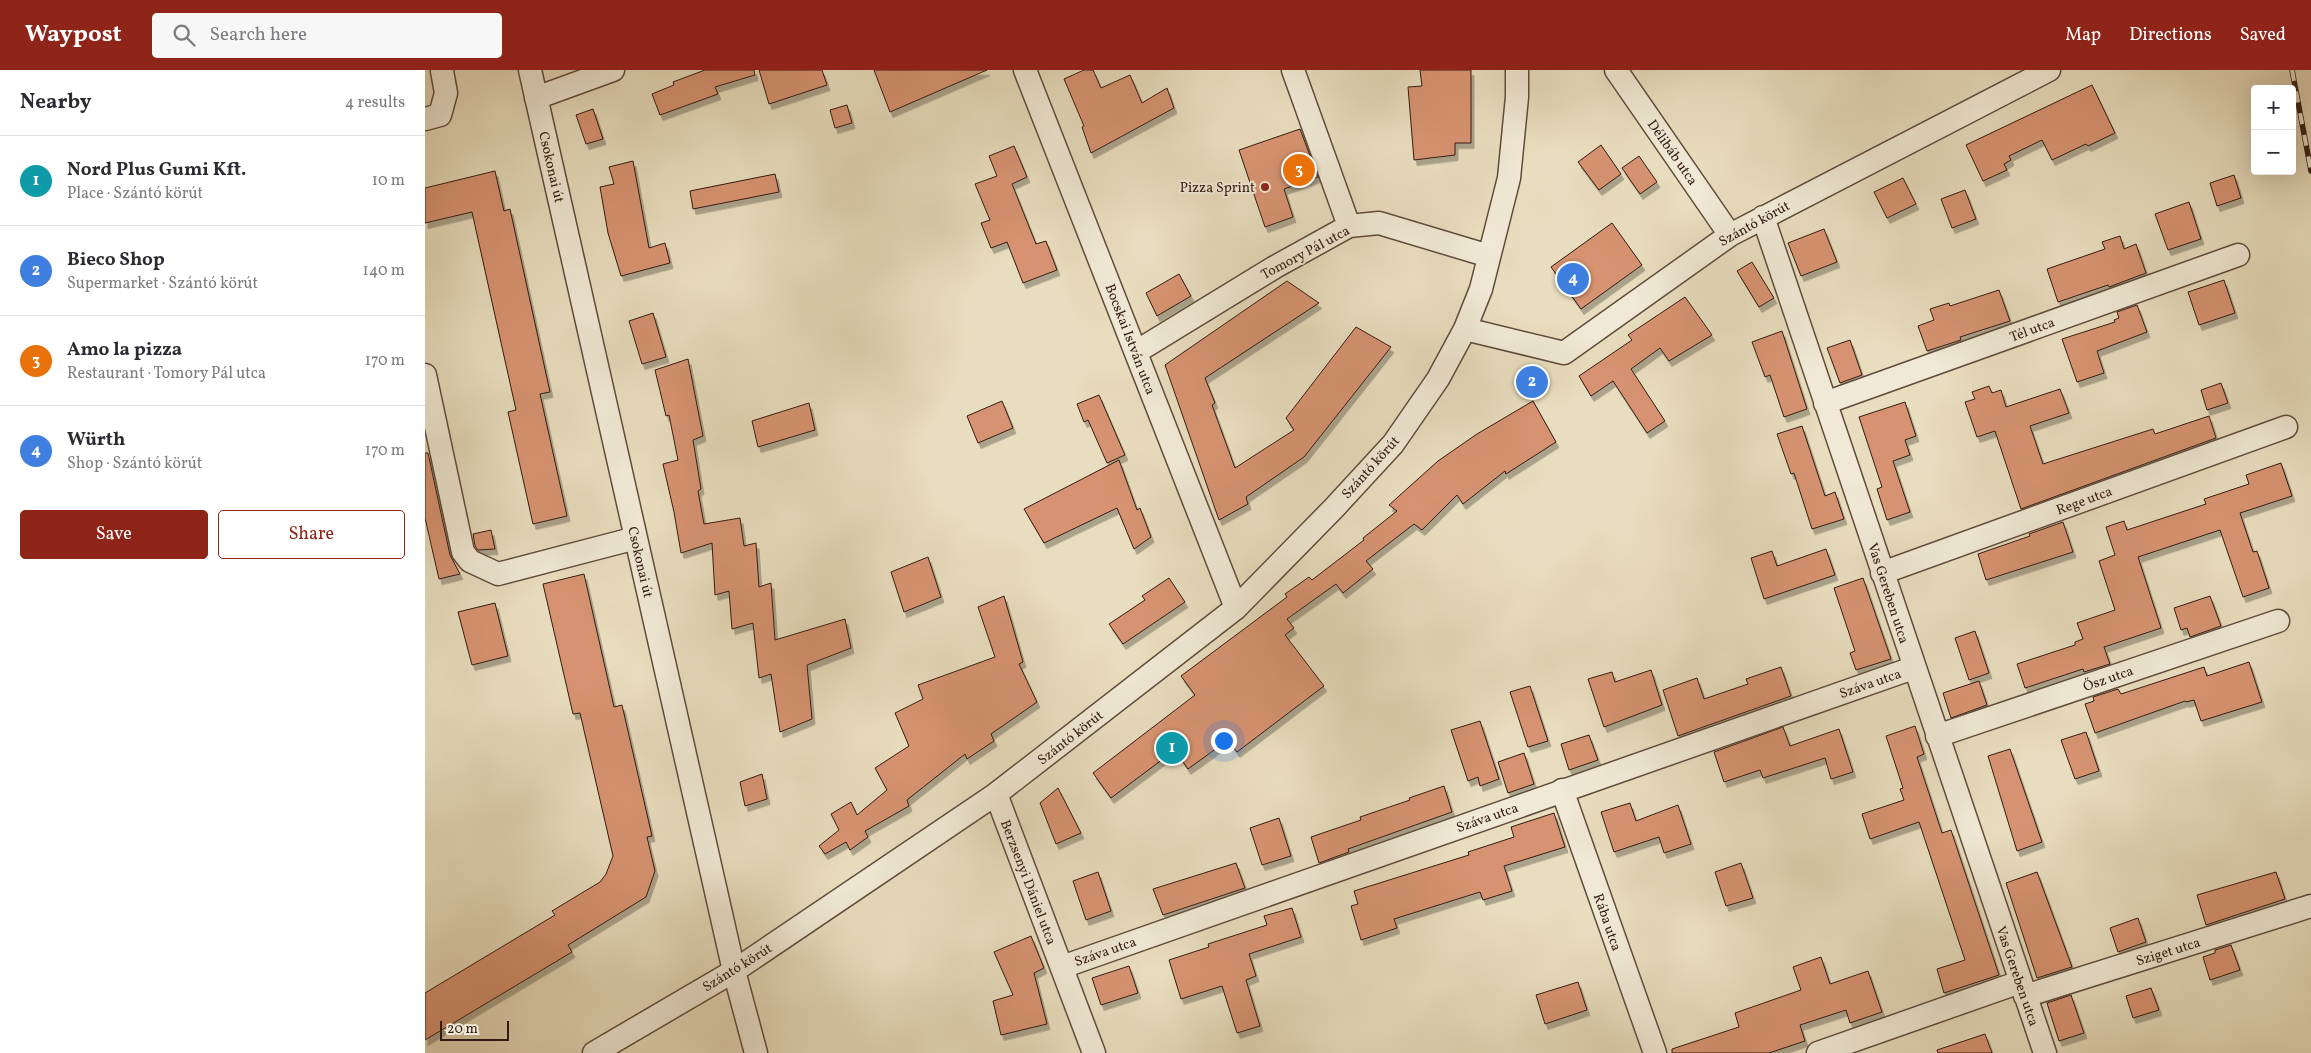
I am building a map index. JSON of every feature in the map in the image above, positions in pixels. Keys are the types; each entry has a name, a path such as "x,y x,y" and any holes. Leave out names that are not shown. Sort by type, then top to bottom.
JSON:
{"street":[{"name":"Csokonai út","path":"530,70 734,971 756,1053"},
{"path":"536,98 613,70"},
{"name":"Bocskai István utca","path":"1025,70 1236,608"},
{"path":"1293,70 1349,226"},
{"name":"Szántó körút","path":"593,1053 734,971 996,794 1236,608 1393,444 1438,378 1465,329 1481,289 1509,178 1517,97 1517,70"},
{"name":"Délibáb utca","path":"1616,70 1729,234"},
{"name":"Szántó körút","path":"1465,329 1565,353 1729,234 2049,70"},
{"path":"425,118 440,115 445,93 438,72"},
{"name":"Vas Gereben utca","path":"1763,217 1883,573 1913,668 2045,1053"},
{"name":"Tomory Pál utca","path":"1136,352 1275,267 1349,226 1379,223 1489,256"},
{"name":"Tél utca","path":"1825,402 2238,255"},
{"path":"425,375 463,552 470,561 498,574 636,538"},
{"name":"Rege utca","path":"1883,573 2286,428"},
{"name":"Ősz utca","path":"1937,736 2278,620"},
{"name":"Száva utca","path":"1062,967 1913,668"},
{"name":"Rába utca","path":"1562,790 1655,1053"},
{"name":"Berzsenyi Dániel utca","path":"996,794 1094,1053"},
{"name":"Sziget utca","path":"1818,1053 2022,989 2311,906"}],"building":[{"path":"705,70 754,70 755,75 715,87 718,94 660,115 652,94 674,85 673,82"},
{"path":"759,70 822,70 827,85 769,104"},
{"path":"874,70 987,70 890,112"},
{"path":"1084,70 1093,70 1101,88 1130,75 1142,103 1167,88 1174,108 1091,153 1082,127 1084,126 1064,79"},
{"path":"1420,70 1471,70 1471,143 1455,143 1455,155 1414,160 1408,87 1422,86"},
{"path":"2092,85 2115,133 2052,160 2042,140 2009,156 2011,160 2004,164 2007,170 1983,181 1966,145"},
{"path":"847,105 852,123 835,128 830,110"},
{"path":"593,109 603,139 586,144 576,115"},
{"path":"1300,129 1318,177 1284,189 1293,217 1265,227 1239,150"},
{"path":"1601,145 1621,174 1599,190 1578,162"},
{"path":"1014,146 1027,177 1012,184 1036,244 1046,241 1057,270 1023,283 1007,242 991,248 981,223 990,220 975,184 997,176 989,156"},
{"path":"1639,156 1657,182 1640,194 1622,168"},
{"path":"633,161 649,248 665,243 670,263 621,276 608,233 600,187 614,184 609,167"},
{"path":"495,171 504,211 510,209 550,392 540,394 567,516 533,524 508,412 516,410 472,212 425,223 425,188"},
{"path":"775,174 779,192 693,209 690,191"},
{"path":"2234,175 2241,198 2217,206 2210,183"},
{"path":"1903,178 1916,204 1887,218 1874,192"},
{"path":"1965,190 1976,219 1952,228 1941,199"},
{"path":"2189,202 2201,239 2168,250 2155,214"},
{"path":"1612,223 1642,265 1581,309 1551,267"},
{"path":"1824,229 1837,262 1801,276 1788,243"},
{"path":"2120,236 2124,249 2136,244 2146,273 2109,287 2108,285 2058,302 2047,269 2105,249 2102,242"},
{"path":"1752,262 1774,298 1759,307 1737,271"},
{"path":"1179,274 1191,296 1157,316 1146,293"},
{"path":"2224,280 2235,313 2199,325 2188,292"},
{"path":"1287,281 1319,303 1205,378 1215,403 1212,405 1235,468 1294,430 1286,418 1356,327 1391,347 1304,457 1246,497 1248,504 1219,520 1165,365"},
{"path":"1999,290 2010,321 1960,337 1961,340 1927,351 1918,326 1934,320 1930,309 1949,303 1950,306"},
{"path":"1685,297 1712,335 1669,361 1660,348 1631,369 1665,421 1647,433 1613,381 1591,396 1579,376 1632,340 1628,335"},
{"path":"2137,305 2147,332 2097,351 2104,373 2077,382 2062,339 2115,322 2114,320 2119,318 2117,312"},
{"path":"653,313 666,357 642,364 629,321"},
{"path":"1782,331 1807,409 1784,417 1770,375 1765,377 1752,342"},
{"path":"1850,340 1862,375 1840,383 1827,348"},
{"path":"688,359 703,436 693,440 701,489 698,491 704,524 740,518 744,546 756,543 759,587 771,583 775,640 845,619 851,648 807,665 812,719 780,732 771,674 759,678 753,623 732,629 729,591 715,595 712,543 681,553 663,464 678,460 669,415 666,416 655,370"},
{"path":"2221,383 2228,403 2207,410 2201,390"},
{"path":"1989,386 1992,393 2001,390 2006,407 2060,389 2069,413 2030,426 2043,464 2153,429 2155,434 2209,416 2216,438 2021,509 1995,431 1977,437 1965,402 1975,399 1972,392"},
{"path":"1099,395 1125,455 1107,463 1088,420 1084,422 1077,404"},
{"path":"1002,401 1013,428 978,443 967,416"},
{"path":"1533,401 1556,442 1506,474 1505,471 1463,504 1457,495 1422,530 1414,524 1366,561 1373,569 1343,593 1336,584 1287,619 1294,628 1285,635 1324,686 1237,752 1228,740 1188,769 1175,750 1111,798 1093,773 1195,695 1181,676 1287,597 1285,594 1309,577 1312,580 1364,540 1363,538 1397,511 1389,505 1438,461 1477,434"},
{"path":"1905,402 1916,436 1905,440 1910,455 1893,461 1910,512 1887,520 1877,489 1882,487 1859,417"},
{"path":"809,403 815,430 758,447 752,421"},
{"path":"1802,426 1825,496 1835,492 1844,519 1812,529 1794,473 1791,474 1777,434"},
{"path":"425,453 428,453 450,555 460,574 439,579 425,518"},
{"path":"1119,460 1137,510 1140,508 1151,537 1134,549 1117,508 1044,543 1024,509"},
{"path":"2281,463 2292,496 2240,513 2253,552 2257,551 2269,588 2243,597 2220,530 2138,557 2161,628 2104,647 2110,664 2084,672 2083,669 2025,688 2017,664 2075,645 2075,642 2083,639 2077,623 2115,610 2099,561 2115,555 2106,527 2124,521 2127,530 2206,504 2204,499 2249,484 2246,475"},
{"path":"2063,522 2073,552 1986,580 1978,554"},
{"path":"491,530 495,549 478,550 475,546 473,534"},
{"path":"1826,549 1835,575 1764,599 1751,558 1772,551 1777,566"},
{"path":"928,557 941,597 904,612 891,572"},
{"path":"584,574 614,707 622,705 652,836 647,837 655,871 646,897 568,945 572,952 425,1040 425,993 555,915 552,911 600,882 606,874 613,856 580,713 573,714 543,584"},
{"path":"1169,578 1185,602 1123,644 1109,624 1145,600 1142,596"},
{"path":"1863,578 1891,659 1856,670 1850,653 1855,651 1834,588"},
{"path":"1004,596 1023,662 1019,664 1037,702 991,734 994,741 967,759 965,754 907,800 909,806 865,831 868,837 850,850 846,842 825,854 819,846 839,830 831,814 851,802 857,815 887,790 875,768 909,746 895,713 923,699 918,685 995,657 978,607"},
{"path":"2210,596 2221,626 2190,637 2187,628 2181,630 2174,608"},
{"path":"495,603 508,656 472,665 458,612"},
{"path":"1975,631 1989,673 1969,680 1955,638"},
{"path":"2249,662 2262,702 2201,721 2194,700 2185,701 2095,733 2085,704 2094,701 2093,697 2118,689 2121,694 2204,667 2207,676"},
{"path":"1781,667 1791,696 1678,736 1663,690 1697,678 1704,699 1748,684 1746,679"},
{"path":"1651,670 1662,705 1604,727 1588,679 1612,672 1615,682"},
{"path":"1979,681 1987,705 1951,718 1943,693"},
{"path":"1530,686 1548,741 1528,747 1510,692"},
{"path":"1480,721 1499,779 1480,786 1478,777 1468,781 1451,730"},
{"path":"1915,726 1924,754 1917,757 1942,833 1951,830 1999,975 1944,993 1937,969 1965,960 1919,822 1870,839 1862,814 1904,800 1900,789 1903,788 1886,736"},
{"path":"1783,727 1790,746 1839,729 1853,772 1831,779 1825,758 1763,778 1760,770 1724,782 1714,752"},
{"path":"2086,732 2099,771 2075,779 2061,740"},
{"path":"1589,735 1598,760 1569,770 1561,744"},
{"path":"2010,749 2042,842 2017,851 1988,756"},
{"path":"1524,753 1534,784 1508,793 1498,762"},
{"path":"762,774 767,799 745,806 740,782"},
{"path":"1444,786 1452,812 1348,849 1349,852 1319,863 1311,837 1361,820 1360,817"},
{"path":"1058,788 1081,833 1056,844 1040,803"},
{"path":"1630,803 1636,821 1678,805 1691,844 1664,853 1659,837 1614,852 1601,812"},
{"path":"1554,813 1565,847 1504,866 1512,891 1483,900 1480,892 1394,919 1397,928 1361,940 1351,906 1358,904 1354,891 1469,855 1468,852 1514,837 1511,827"},
{"path":"1279,818 1291,856 1262,865 1250,828"},
{"path":"1236,863 1245,888 1163,915 1153,889"},
{"path":"1741,863 1753,898 1726,906 1715,872"},
{"path":"1098,872 1111,911 1086,920 1073,881"},
{"path":"2037,872 2072,967 2037,978 2006,883"},
{"path":"2276,872 2285,899 2206,925 2197,895"},
{"path":"1292,908 1301,937 1249,954 1256,976 1246,980 1260,1026 1237,1033 1222,986 1181,999 1169,960 1209,947 1208,944 1267,925 1264,916"},
{"path":"2138,918 2146,942 2118,952 2110,928"},
{"path":"1031,936 1044,968 1034,973 1047,1024 1001,1035 993,1001 1013,995 994,952"},
{"path":"2231,945 2240,970 2210,980 2203,957 2215,953 2215,950"},
{"path":"1821,957 1830,984 1868,971 1882,1012 1850,1023 1846,1010 1800,1025 1805,1041 1769,1053 1672,1053 1672,1049 1739,1027 1735,1013 1801,990 1793,967"},
{"path":"1129,966 1138,993 1101,1005 1092,978"},
{"path":"1578,982 1587,1010 1545,1024 1536,995"},
{"path":"2151,988 2159,1010 2133,1018 2126,996"},
{"path":"2071,995 2084,1033 2059,1041 2047,1003"},
{"path":"1985,1034 1992,1053 1938,1053 1937,1050"}],"railway":[{"path":"2292,70 2311,171"}],"place":[{"name":"Amo la pizza","path":"1299,170"},
{"name":"Pizza Sprint","path":"1265,187"},
{"name":"Würth","path":"1573,279"},
{"name":"Bieco Shop","path":"1532,382"},
{"name":"Nord Plus Gumi Kft.","path":"1172,748"}]}
